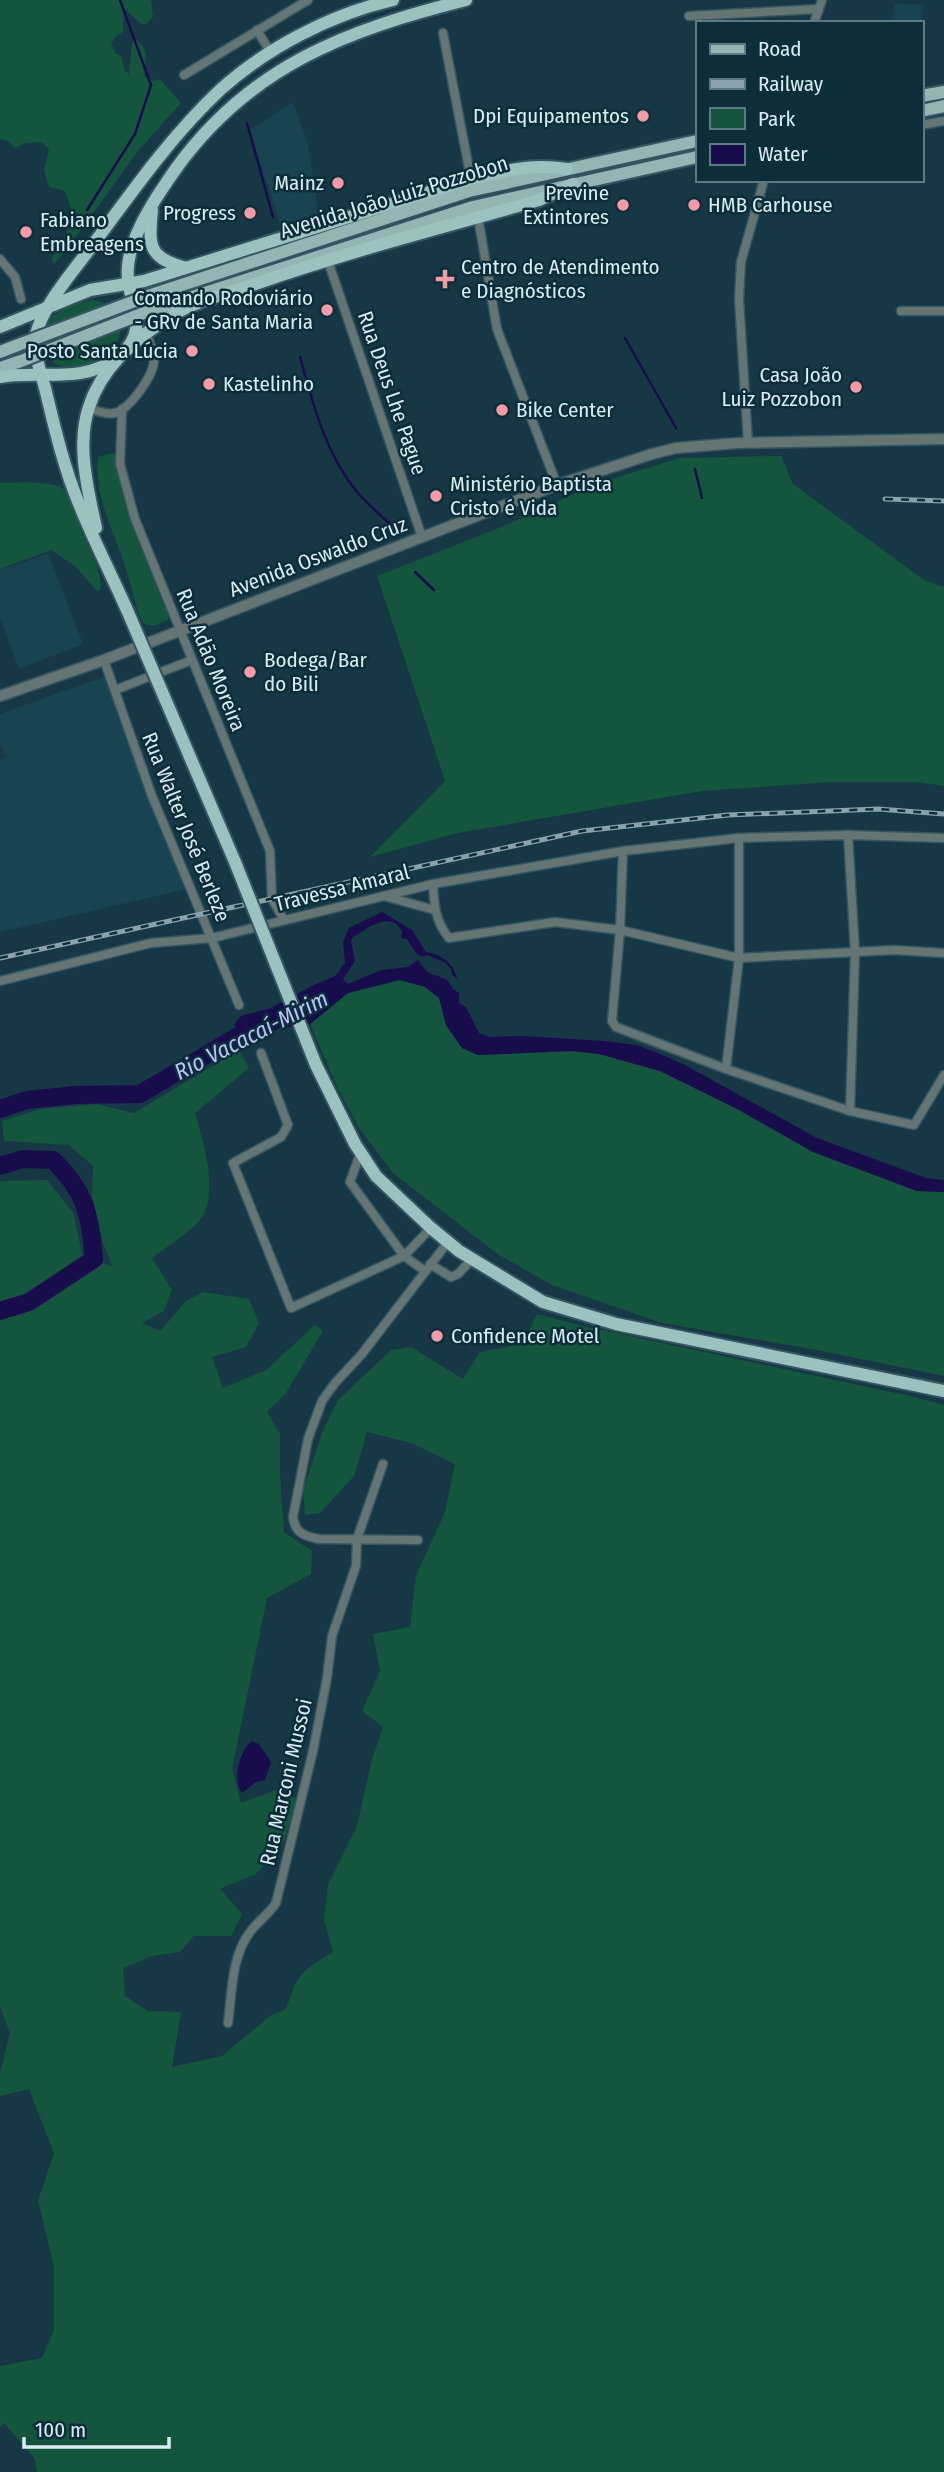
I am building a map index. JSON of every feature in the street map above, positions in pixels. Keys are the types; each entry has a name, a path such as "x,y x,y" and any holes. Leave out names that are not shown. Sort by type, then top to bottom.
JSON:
{"highway":[{"path":"393,0 330,22 271,53 223,88 178,135 49,307 37,328 35,342 57,439 76,494 235,862 316,1065 360,1154 376,1176 431,1228 471,1260 542,1302 616,1324 944,1391"},
{"path":"99,545 85,464 84,429 88,408 98,386 131,342 137,327 128,285 130,254 137,232 188,151 260,83 313,50 358,31 466,0"},
{"path":"0,327 90,290 128,285 471,179 534,166 567,169"},
{"path":"0,377 41,373 81,374 110,363 181,311 328,261 539,200 573,184"},
{"path":"153,205 149,239 153,251 166,262 183,267"}],"main road":[{"path":"923,96 944,92"},
{"path":"923,111 944,106"},
{"name":"Avenida João Luiz Pozzobon","path":"0,352 148,296 469,191 696,141"},
{"name":"Avenida João Luiz Pozzobon","path":"0,368 149,310 473,206 696,157"}],"street":[{"path":"184,75 307,0"},
{"path":"688,16 820,4 815,21"},
{"path":"257,30 271,53"},
{"path":"443,33 471,179"},
{"path":"923,125 944,121"},
{"path":"748,443 738,299 741,262 763,182"},
{"path":"478,217 497,329 556,485"},
{"path":"0,259 15,276 21,299"},
{"name":"Rua Deus Lhe Pague","path":"328,261 422,537"},
{"path":"901,311 944,311"},
{"path":"88,408 108,414 133,401 153,365 154,359 147,334"},
{"name":"Rua Adão Moreira","path":"122,409 120,464 135,519 270,851 272,899 284,920"},
{"name":"Avenida Oswaldo Cruz","path":"0,696 104,660 556,485 652,454 676,448 748,443 944,439"},
{"name":"Rua Walter José Berleze","path":"104,660 152,796 239,1005"},
{"path":"115,690 192,660"},
{"path":"848,835 855,952 850,1111"},
{"path":"433,884 623,851 739,838 848,835 944,838"},
{"path":"726,1069 739,958 739,838"},
{"path":"623,851 620,930 611,1021 623,1031 850,1111 914,1125 944,1075"},
{"name":"Travessa Amaral","path":"0,981 151,943 212,938 433,884 435,910 441,928 449,938 555,922 620,930 739,958 894,950 944,953"},
{"path":"383,896 435,910"},
{"path":"261,1054 288,1125 281,1137 233,1163 291,1308 404,1256 431,1228"},
{"path":"360,1154 350,1182 404,1256 451,1277 458,1274 471,1260"},
{"path":"418,1541 311,1537 303,1535 294,1526 293,1517 308,1439 322,1401 362,1354 448,1242"},
{"name":"Rua Marconi Mussoi","path":"228,2024 239,1951 251,1930 268,1915 276,1903 313,1751 332,1636 356,1566 357,1539 383,1464"}],"shaded area":[{"path":"895,4 924,5 921,21 891,21"},
{"path":"293,102 308,145 319,215 281,227 250,130"},
{"path":"48,554 83,644 19,669 0,618 0,570"},
{"path":"106,676 187,889 0,932 0,760 5,757 0,742 0,714"}],"green space":[{"path":"0,0 151,0 153,17 146,24 141,24 124,8 123,32 115,37 111,45 116,54 121,56 125,71 129,74 132,43 136,40 140,43 146,56 144,77 154,81 160,79 181,103 137,152 55,263 51,260 69,226 71,209 63,190 49,187 44,170 49,149 42,142 26,143 15,148 8,141 0,139"},
{"path":"92,300 108,305 118,317 120,332 114,348 104,357 85,364 70,367 57,365 44,351 42,331 54,316 63,310"},
{"path":"114,453 160,597 169,614 168,620 154,626 144,624 139,615 100,495 98,457"},
{"path":"781,456 793,484 924,580 944,587 944,786 917,782 830,782 702,791 457,833 370,857 445,781 377,576 504,526 596,484 679,458"},
{"path":"0,483 54,485 66,492 72,501 96,565 101,589 97,591 75,566 51,550 0,569"},
{"path":"399,980 425,987 439,998 446,1025 462,1048 478,1055 572,1051 599,1054 660,1071 739,1110 813,1152 917,1191 944,1192 944,1376 662,1323 552,1285 499,1255 393,1173 359,1128 338,1089 310,1024 348,993"},
{"path":"239,1050 249,1068 195,1113 208,1167 209,1196 206,1209 196,1224 152,1258 172,1290 164,1311 142,1323 160,1331 186,1301 203,1292 249,1299 259,1323 246,1347 212,1357 223,1388 266,1370 315,1325 323,1331 286,1393 267,1412 280,1434 284,1532 312,1551 311,1574 267,1598 232,1769 241,1803 277,1790 297,1799 284,1842 256,1874 220,1889 242,1914 231,1936 194,1936 180,1952 153,1956 123,1968 125,1996 148,2011 181,2012 172,2067 222,2056 270,2016 286,2009 302,1974 333,1952 324,1920 328,1885 357,1826 372,1759 383,1727 362,1711 380,1671 373,1634 410,1627 416,1576 445,1512 455,1464 411,1443 367,1432 354,1476 320,1513 305,1515 303,1491 322,1433 338,1400 391,1350 411,1347 463,1379 480,1352 523,1344 537,1314 944,1405 944,2472 37,2472 35,2459 4,2423 0,2428 0,2366 42,2358 54,2330 54,2267 38,2200 54,2153 29,2089 0,2096 0,2073 10,2033 0,2007 0,1181 47,1180 74,1214 82,1254 113,1267 103,1243 92,1196 93,1166 69,1145 4,1141 2,1121 40,1109 96,1104 134,1113"}],"water":[{"name":"Rio Vacacaí-Mirim","path":"382,912 412,930 426,952 446,960 457,978 444,962 416,953 407,939 401,938 402,931 397,925 385,921 353,937 351,941 355,961 343,979 348,984 381,970 408,967 418,960 429,973 448,981 459,993 459,1003 466,1007 479,1033 489,1037 521,1036 637,1045 685,1065 817,1138 926,1178 944,1180 944,1192 917,1191 813,1152 739,1110 660,1071 599,1054 572,1051 478,1055 462,1048 446,1025 439,998 425,987 400,980 348,993 310,1024 280,1028 244,1044 234,1025 241,1016 271,1008 335,976 345,963 343,942 349,928"},
{"path":"251,1741 259,1744 271,1762 265,1780 256,1782 242,1793 237,1780 238,1766"}],"waterway":[{"path":"87,210 135,134 151,85 120,0"},
{"path":"247,123 273,217"},
{"path":"625,338 676,428"},
{"path":"300,357 321,427 336,461 357,492 392,526"},
{"path":"695,469 702,498"},
{"path":"415,572 434,590"},
{"name":"Rio Vacacaí-Mirim","path":"0,1109 27,1100 75,1095 140,1094 260,1026"},
{"name":"Rio Vacacaí-Mirim","path":"0,1166 23,1159 53,1160 73,1183 84,1205 91,1229 94,1259 29,1302 0,1311"}],"railway":[{"path":"885,499 944,501"},
{"path":"0,958 582,831 728,815 878,809 944,814"}],"place":[{"name":"Dpi Equipamentos","path":"643,116"},
{"name":"Mainz","path":"338,183"},
{"name":"Previne Extintores","path":"623,205"},
{"name":"HMB Carhouse","path":"694,205"},
{"name":"Progress","path":"250,213"},
{"name":"Fabiano Embreagens","path":"26,232"},
{"name":"Centro de Atendimento e Diagnósticos","path":"445,279"},
{"name":"Comando Rodoviário - GRv de Santa Maria","path":"327,310"},
{"name":"Posto Santa Lúcia","path":"192,351"},
{"name":"Kastelinho","path":"209,384"},
{"name":"Casa João Luiz Pozzobon","path":"856,387"},
{"name":"Bike Center","path":"502,410"},
{"name":"Ministério Baptista Cristo é Vida","path":"436,496"},
{"name":"Bodega/Bar do Bili","path":"250,672"},
{"name":"Confidence Motel","path":"437,1336"}]}
